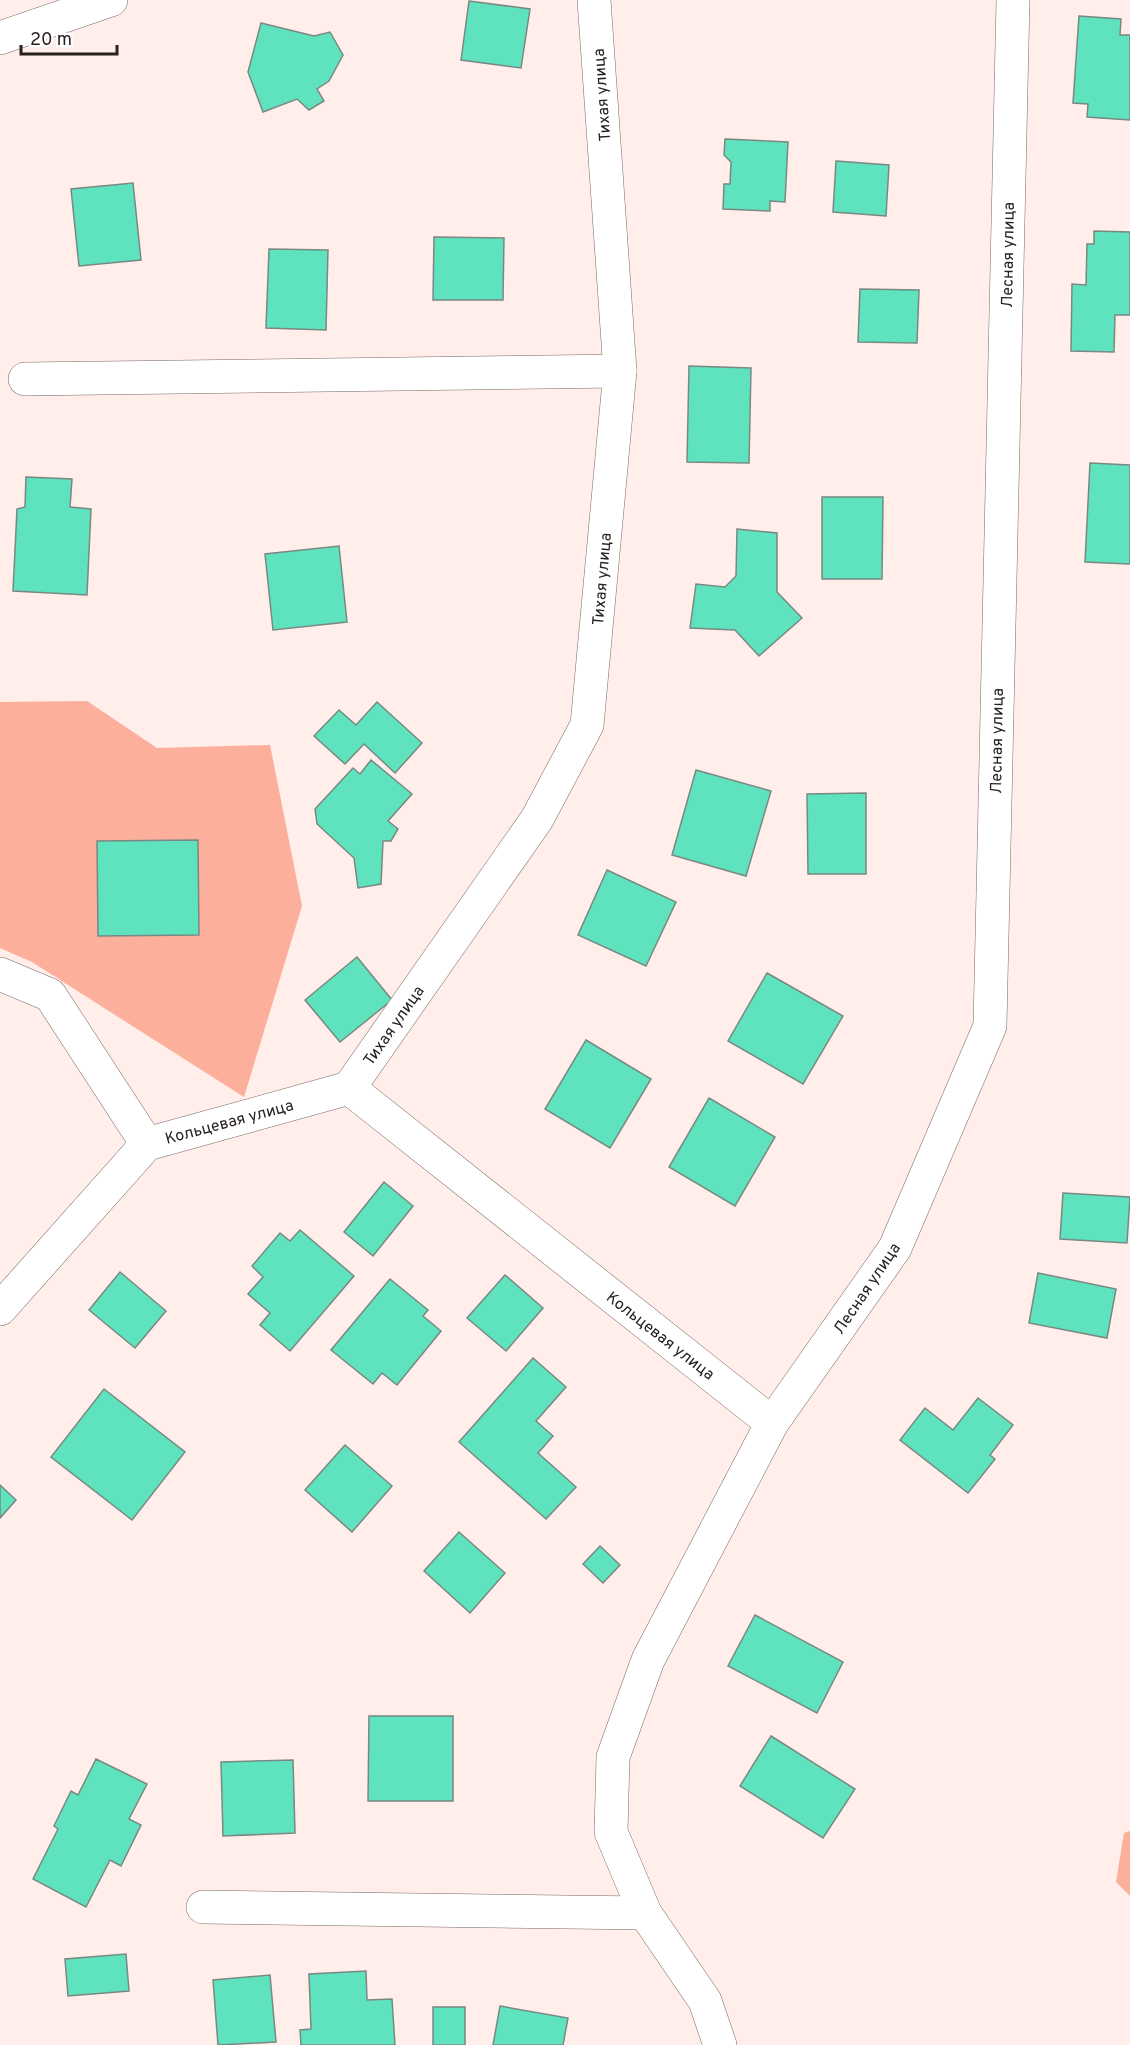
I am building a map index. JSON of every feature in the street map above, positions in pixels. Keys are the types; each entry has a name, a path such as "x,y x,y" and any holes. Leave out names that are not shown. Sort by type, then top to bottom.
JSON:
{"street":[{"path":"0,38 111,0"},
{"name":"Тихая улица","path":"349,1088 537,819 587,725 621,371 594,0"},
{"name":"Лесная улица","path":"772,1423 895,1248 990,1026 1013,0"},
{"path":"25,379 621,371"},
{"path":"0,974 50,996 147,1144"},
{"name":"Кольцевая улица","path":"0,1309 147,1144 349,1088 772,1423"},
{"path":"720,2045 705,2001 645,1913 611,1832 613,1757 648,1660 772,1423"},
{"path":"203,1907 645,1913"}],"shaded area":[{"path":"87,701 157,748 270,745 302,906 244,1097 32,962 0,948 0,702"},
{"path":"1130,1831 1130,1896 1116,1882 1124,1833"}],"building":[{"path":"469,1 530,9 521,68 461,60"},
{"path":"1079,16 1121,19 1120,35 1130,35 1130,120 1087,117 1088,104 1073,103"},
{"path":"261,23 314,36 330,32 343,55 329,81 317,89 324,101 309,110 297,99 263,112 248,72"},
{"path":"725,139 788,142 785,202 770,201 770,211 723,209 724,184 730,184 731,162 724,155"},
{"path":"836,161 889,165 886,216 833,212"},
{"path":"133,183 141,260 79,266 71,189"},
{"path":"1094,231 1130,232 1130,315 1115,315 1114,352 1071,351 1072,284 1086,285 1087,244 1094,244"},
{"path":"434,237 504,238 503,300 433,300"},
{"path":"269,249 328,250 326,330 266,328"},
{"path":"860,289 919,290 917,343 858,342"},
{"path":"689,366 751,368 749,463 687,462"},
{"path":"1090,463 1130,465 1130,564 1085,562"},
{"path":"26,477 72,479 70,507 91,509 87,595 13,591 17,509 25,507"},
{"path":"822,497 883,497 882,579 822,579"},
{"path":"737,529 777,533 777,592 802,618 759,656 735,630 690,628 696,584 725,587 736,576"},
{"path":"339,546 347,622 273,630 265,554"},
{"path":"377,702 422,743 395,773 364,744 345,764 314,736 339,710 356,725"},
{"path":"371,760 412,794 388,821 398,829 391,841 383,841 381,884 358,888 354,858 317,824 315,809 353,768 360,774"},
{"path":"696,770 771,791 746,876 672,855"},
{"path":"866,793 866,874 808,874 807,794"},
{"path":"198,840 199,935 98,936 97,841"},
{"path":"607,870 676,902 646,966 578,935"},
{"path":"357,957 392,1000 340,1042 305,1000"},
{"path":"767,973 843,1016 803,1084 728,1041"},
{"path":"586,1040 651,1079 610,1148 545,1109"},
{"path":"709,1098 775,1137 735,1206 669,1167"},
{"path":"384,1182 413,1206 373,1256 344,1232"},
{"path":"1063,1193 1130,1197 1127,1243 1060,1239"},
{"path":"300,1230 354,1276 290,1351 260,1325 270,1313 248,1294 263,1277 252,1266 280,1233 290,1241"},
{"path":"120,1272 166,1311 135,1348 89,1310"},
{"path":"1038,1273 1116,1289 1107,1338 1029,1323"},
{"path":"505,1275 543,1308 506,1351 467,1318"},
{"path":"390,1279 428,1310 423,1316 441,1331 397,1385 382,1373 373,1384 331,1350"},
{"path":"533,1358 566,1387 536,1421 553,1436 538,1453 576,1487 546,1519 459,1442"},
{"path":"104,1389 185,1452 132,1520 51,1457"},
{"path":"978,1398 1013,1425 990,1455 995,1459 968,1493 900,1440 925,1408 953,1430"},
{"path":"345,1445 392,1486 352,1532 305,1490"},
{"path":"0,1485 16,1500 0,1518"},
{"path":"459,1532 505,1573 470,1613 424,1571"},
{"path":"600,1546 620,1565 603,1583 583,1564"},
{"path":"755,1615 843,1662 817,1713 728,1666"},
{"path":"369,1716 453,1716 453,1801 368,1801"},
{"path":"771,1736 855,1789 823,1838 740,1786"},
{"path":"96,1759 147,1784 129,1819 141,1825 121,1866 110,1860 86,1907 33,1879 58,1829 54,1826 71,1791 78,1795"},
{"path":"293,1760 295,1833 223,1836 221,1762"},
{"path":"126,1954 129,1991 68,1996 65,1959"},
{"path":"366,1971 367,2000 392,1999 395,2045 301,2045 300,2030 311,2029 309,1974"},
{"path":"270,1975 276,2042 218,2045 213,1980"},
{"path":"500,2006 568,2018 563,2045 493,2045"},
{"path":"433,2007 465,2007 465,2045 433,2045"}]}
